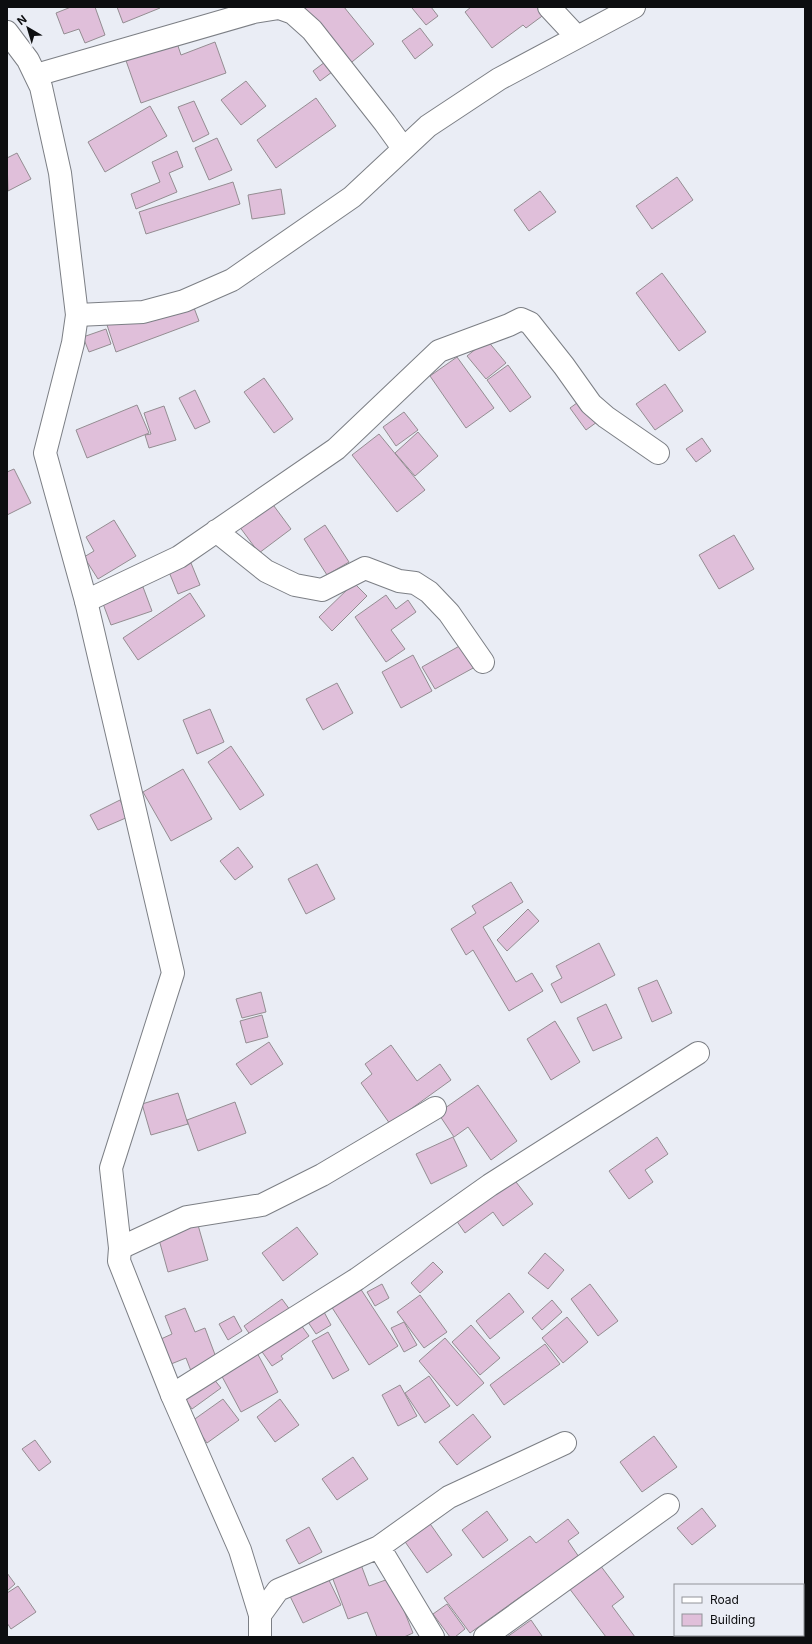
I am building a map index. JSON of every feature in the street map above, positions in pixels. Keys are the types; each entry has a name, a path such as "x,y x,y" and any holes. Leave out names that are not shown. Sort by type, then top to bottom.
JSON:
{"street":[{"path":"549,7 577,37"},
{"path":"76,315 142,312 184,301 232,280 352,197 428,126 500,79 634,7"},
{"path":"36,75 254,12 279,8 293,13 312,30 385,122 403,148"},
{"path":"7,32 28,60 41,87 60,173 76,315 73,343 45,453 86,602 174,973 111,1168 120,1248 119,1261 172,1395 240,1550 260,1615 260,1637"},
{"path":"86,602 179,557 336,449 439,351 509,325 521,319 530,323 564,366 591,404 606,418 658,453"},
{"path":"216,531 266,571 295,585 322,590 365,568 398,581 415,583 428,592 449,613 483,662"},
{"path":"172,1395 357,1279 490,1184 698,1053"},
{"path":"120,1248 187,1217 262,1205 322,1175 435,1108"},
{"path":"260,1615 278,1590 379,1547 449,1497 565,1443"},
{"path":"485,1637 668,1505"},
{"path":"379,1547 433,1637"}],"building":[{"path":"71,7 95,7 105,35 85,43 79,29 64,34 56,13"},
{"path":"117,7 159,7 160,8 123,23"},
{"path":"307,7 344,7 374,44 347,66 302,11"},
{"path":"431,7 438,16 426,25 412,8"},
{"path":"471,7 553,8 526,28 523,25 492,48 465,12"},
{"path":"420,28 433,45 415,59 402,41"},
{"path":"175,37 181,55 215,42 226,73 141,103 124,55"},
{"path":"329,59 336,69 320,81 313,71"},
{"path":"246,81 266,106 241,125 221,100"},
{"path":"316,98 336,126 276,168 257,140"},
{"path":"194,101 209,134 193,142 178,107"},
{"path":"150,106 167,136 105,172 88,142"},
{"path":"217,138 232,170 209,180 195,148"},
{"path":"177,151 183,167 169,173 177,192 136,209 131,194 160,182 152,162"},
{"path":"17,153 31,179 8,191 7,158"},
{"path":"677,177 693,200 652,229 636,206"},
{"path":"233,182 240,204 146,234 139,212"},
{"path":"281,189 285,214 252,219 248,195"},
{"path":"540,191 556,212 529,231 514,210"},
{"path":"662,273 706,332 679,351 636,293"},
{"path":"188,292 199,321 116,352 106,322"},
{"path":"106,329 111,344 89,352 83,337"},
{"path":"487,340 506,363 486,379 467,356"},
{"path":"457,357 494,408 466,428 430,376"},
{"path":"508,365 531,397 510,412 487,380"},
{"path":"264,378 293,419 274,433 244,392"},
{"path":"665,384 683,411 655,430 636,404"},
{"path":"195,390 210,422 195,429 179,398"},
{"path":"581,400 597,422 586,430 570,408"},
{"path":"137,405 149,433 87,458 76,430"},
{"path":"164,406 176,440 149,448 145,435 151,434 144,413"},
{"path":"404,412 418,430 396,446 383,427"},
{"path":"418,432 438,456 415,476 395,453"},
{"path":"379,434 425,490 397,512 352,455"},
{"path":"702,438 711,451 696,462 686,449"},
{"path":"14,469 31,503 7,515 7,472"},
{"path":"271,502 291,529 259,553 239,526"},
{"path":"114,520 136,556 98,579 84,557 94,551 86,537"},
{"path":"325,525 349,562 327,575 304,539"},
{"path":"734,535 754,569 719,589 699,555"},
{"path":"191,563 200,585 178,594 169,572"},
{"path":"354,583 367,596 332,631 319,617"},
{"path":"143,587 152,611 111,625 102,601"},
{"path":"190,593 205,616 138,660 123,638"},
{"path":"386,595 396,609 408,600 416,612 391,630 405,649 386,662 355,617"},
{"path":"463,644 475,667 435,689 422,667"},
{"path":"413,655 432,691 401,708 382,672"},
{"path":"337,683 353,713 323,730 306,699"},
{"path":"210,709 224,742 197,754 183,720"},
{"path":"231,746 264,795 240,810 208,762"},
{"path":"183,769 212,819 171,841 143,792"},
{"path":"120,800 128,817 98,830 90,815"},
{"path":"238,847 253,867 235,880 220,861"},
{"path":"317,864 335,899 306,914 288,879"},
{"path":"511,882 523,902 483,927 516,982 532,973 543,991 509,1011 473,950 466,955 451,929 476,913 472,906"},
{"path":"528,909 539,921 507,951 497,940"},
{"path":"599,943 615,975 561,1003 551,984 562,978 556,966"},
{"path":"657,980 672,1013 652,1022 638,988"},
{"path":"261,992 266,1012 242,1018 236,999"},
{"path":"606,1004 622,1038 593,1051 577,1018"},
{"path":"262,1015 268,1037 246,1043 240,1021"},
{"path":"555,1021 580,1062 551,1080 527,1039"},
{"path":"269,1042 283,1064 251,1085 236,1064"},
{"path":"391,1045 417,1081 440,1064 451,1080 390,1124 361,1083 372,1074 365,1064"},
{"path":"478,1085 517,1141 491,1160 468,1127 454,1137 438,1113"},
{"path":"178,1093 188,1124 151,1135 142,1104"},
{"path":"235,1102 246,1133 198,1151 187,1120"},
{"path":"453,1137 467,1166 431,1184 416,1154"},
{"path":"657,1137 668,1154 645,1170 653,1182 629,1199 609,1171"},
{"path":"513,1178 533,1204 503,1226 493,1212 465,1233 456,1220"},
{"path":"198,1225 208,1260 168,1272 158,1236"},
{"path":"297,1227 318,1254 283,1281 262,1253"},
{"path":"545,1253 564,1270 548,1289 528,1273"},
{"path":"433,1262 443,1272 420,1293 411,1283"},
{"path":"382,1284 389,1298 375,1306 367,1292"},
{"path":"590,1284 618,1321 598,1336 571,1299"},
{"path":"360,1288 398,1346 369,1365 331,1306"},
{"path":"509,1293 524,1312 490,1339 476,1321"},
{"path":"420,1295 447,1332 424,1348 397,1312"},
{"path":"282,1299 309,1336 281,1356 283,1359 272,1366 244,1326"},
{"path":"552,1300 562,1312 542,1330 532,1318"},
{"path":"185,1308 195,1332 205,1328 217,1360 191,1371 186,1358 171,1364 161,1339 172,1334 165,1316"},
{"path":"324,1312 331,1325 316,1334 308,1322"},
{"path":"234,1316 242,1331 228,1340 219,1324"},
{"path":"567,1317 588,1342 563,1363 542,1338"},
{"path":"404,1322 417,1345 404,1352 391,1328"},
{"path":"471,1325 500,1358 480,1375 452,1342"},
{"path":"328,1332 349,1370 333,1379 312,1341"},
{"path":"445,1338 484,1383 457,1406 419,1361"},
{"path":"545,1344 560,1364 504,1405 490,1385"},
{"path":"255,1349 278,1392 241,1412 218,1369"},
{"path":"209,1373 221,1388 192,1409 181,1393"},
{"path":"429,1376 450,1406 425,1423 405,1393"},
{"path":"400,1385 417,1416 398,1426 382,1395"},
{"path":"223,1399 239,1420 207,1443 192,1421"},
{"path":"280,1399 299,1425 275,1442 257,1417"},
{"path":"473,1414 491,1437 457,1465 439,1442"},
{"path":"654,1436 677,1467 642,1492 620,1462"},
{"path":"35,1440 51,1462 39,1471 22,1449"},
{"path":"353,1457 368,1479 337,1500 322,1479"},
{"path":"702,1508 716,1526 692,1545 677,1528"},
{"path":"487,1511 508,1540 483,1558 462,1530"},
{"path":"426,1518 452,1555 427,1573 401,1536"},
{"path":"568,1519 579,1533 568,1541 579,1557 470,1633 444,1598 530,1536 536,1543"},
{"path":"309,1527 322,1552 299,1564 286,1540"},
{"path":"360,1562 369,1586 391,1578 413,1633 404,1637 377,1637 367,1612 348,1619 331,1574"},
{"path":"600,1565 624,1597 612,1606 635,1637 606,1637 569,1588"},
{"path":"7,1573 15,1584 7,1591"},
{"path":"326,1574 341,1605 303,1623 288,1592"},
{"path":"18,1586 36,1612 11,1629 7,1623 7,1593"},
{"path":"447,1604 465,1629 455,1637 450,1637 433,1614"},
{"path":"531,1620 542,1636 507,1637"}]}
